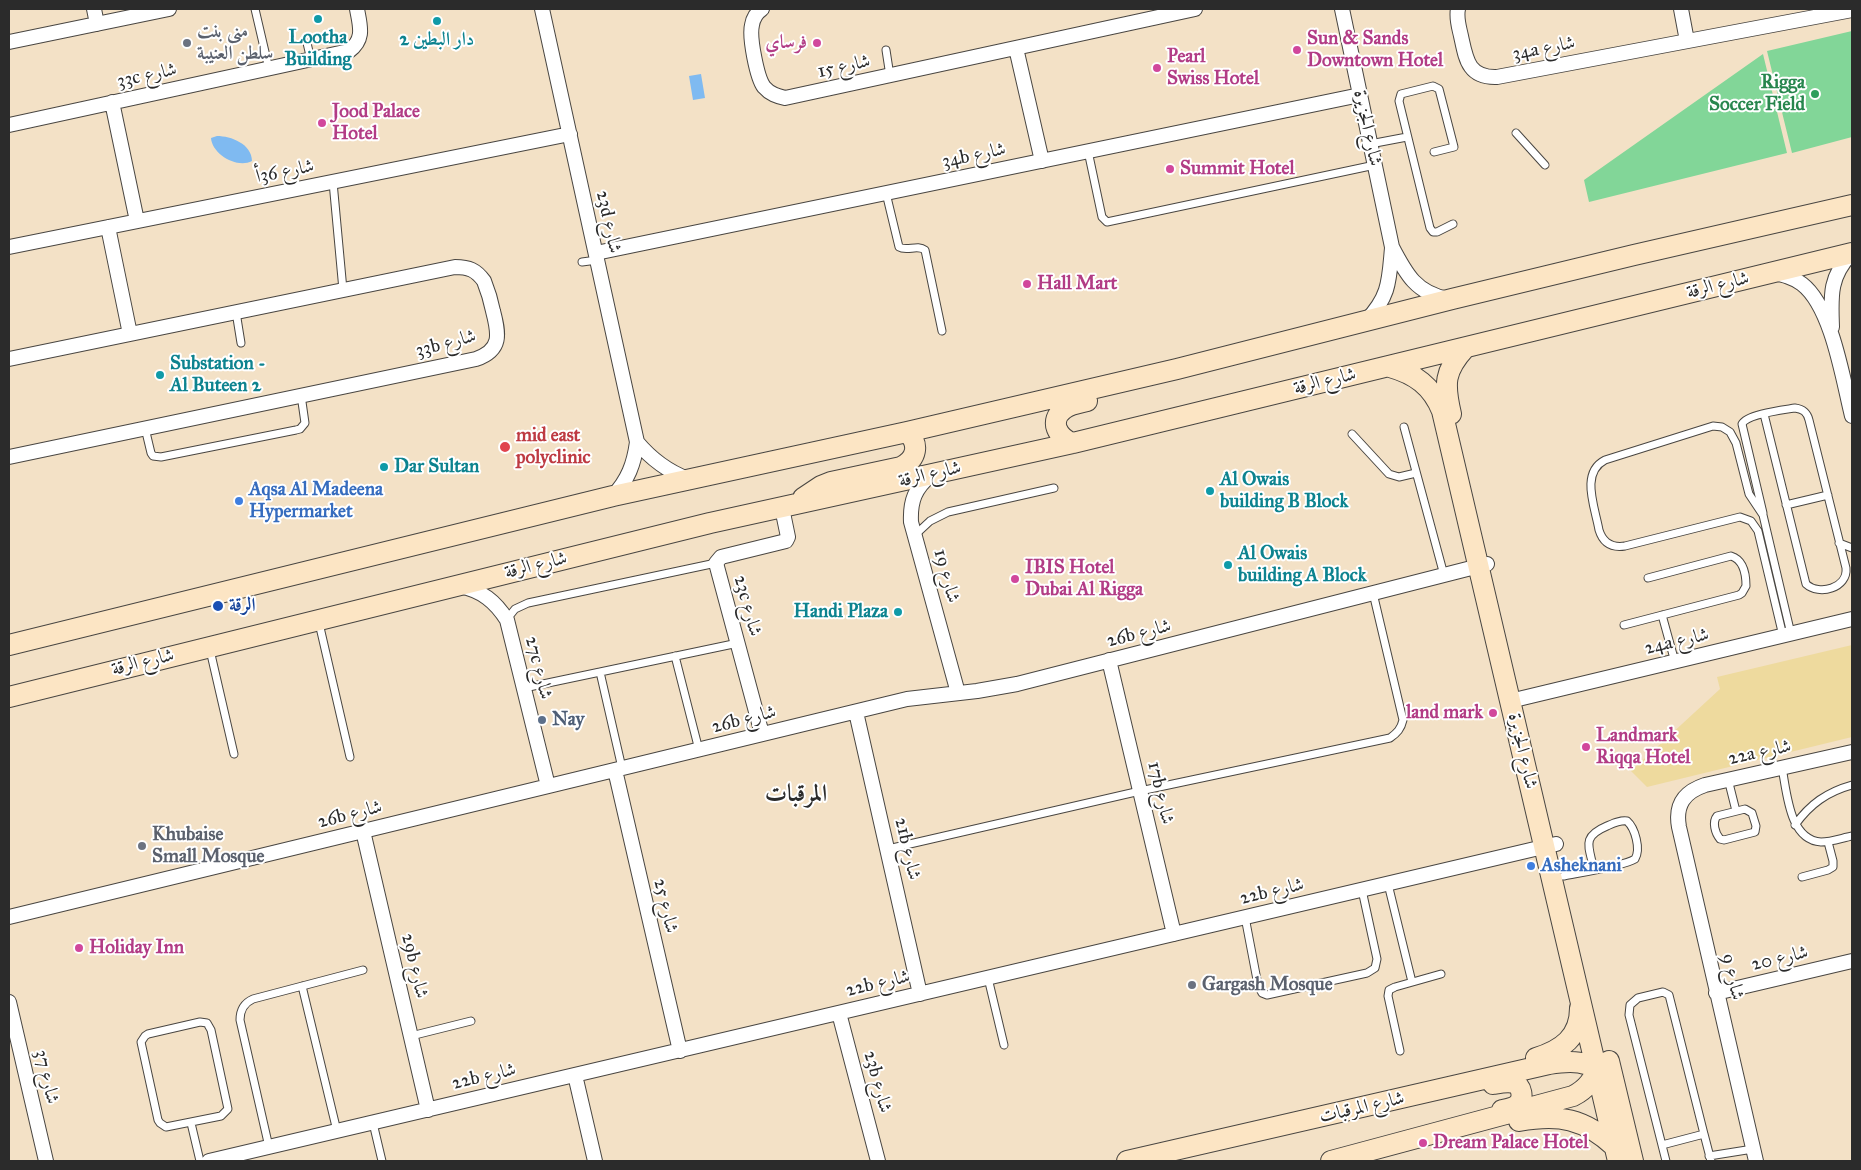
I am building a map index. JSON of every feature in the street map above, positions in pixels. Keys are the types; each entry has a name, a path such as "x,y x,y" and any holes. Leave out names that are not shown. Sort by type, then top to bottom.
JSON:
{"street":[{"path":"94,9 97,24"},
{"path":"9,42 169,9"},
{"name":"33c شارع","path":"9,125 349,51 359,40 361,33 357,9"},
{"name":"23d شارع","path":"542,9 637,442 631,472 614,496"},
{"name":"شارع 15","path":"762,9 754,19 751,27 760,78 763,86 769,92 785,98 1195,9"},
{"name":"شارع الجزيرة","path":"1342,9 1392,247 1389,283 1384,298 1366,321"},
{"name":"34a شارع","path":"1458,9 1457,20 1468,63 1480,75 1488,77 1852,10"},
{"path":"1681,9 1687,41"},
{"path":"1016,48 1042,161"},
{"name":"34b شارع","path":"596,257 886,193 1360,95"},
{"name":"33c شارع","path":"112,102 137,221"},
{"name":"شارع 36أ","path":"9,247 570,134"},
{"path":"9,645 614,496 908,432 1177,369 1634,255 1852,205"},
{"path":"108,227 130,334"},
{"name":"شارع الجزيرة","path":"1392,247 1411,279 1422,290 1436,297 1452,300"},
{"path":"1832,335 1831,291 1841,264 1852,253"},
{"name":"شارع الرقة","path":"9,697 710,523 1073,443 1852,253"},
{"name":"33b شارع","path":"9,359 455,267 472,269 479,274 488,289 498,334 492,350 476,359 9,457"},
{"path":"1773,272 1788,276 1802,284 1813,295 1832,335 1852,416"},
{"name":"شارع الجزيرة","path":"1465,348 1454,360 1448,374 1446,388 1483,565 1550,846 1580,1001 1620,1156"},
{"name":"شارع الجزيرة","path":"1390,367 1406,371 1419,379 1431,390 1439,403 1483,565"},
{"path":"1073,443 1065,440 1059,434 1056,426 1057,417 1062,410 1070,406 1151,385 1169,376 1177,369"},
{"path":"790,506 812,491 831,482 908,464 916,452 916,444 908,432"},
{"path":"637,442 660,465 674,474 689,480"},
{"name":"شارع 19","path":"931,474 914,495 910,509 915,535 958,693"},
{"name":"23c شارع","path":"762,734 716,563 721,557 786,541 788,537 790,506"},
{"name":"26b شارع","path":"9,917 906,699 1007,686 1483,565"},
{"name":"27c شارع","path":"457,586 472,589 486,596 498,606 506,620 548,786"},
{"name":"24a شارع","path":"1515,700 1852,619"},
{"name":"17b شارع","path":"1109,660 1174,934"},
{"name":"21b شارع","path":"856,712 920,994"},
{"name":"22a شارع","path":"1681,800 1696,788 1852,752"},
{"name":"شارع 25","path":"618,769 680,1050"},
{"name":"شارع 9","path":"1681,800 1677,818 1754,1155"},
{"name":"29b شارع","path":"363,831 428,1110"},
{"name":"شارع الجزيرة","path":"1550,846 1564,876 1633,1161"},
{"name":"22b شارع","path":"209,1161 224,1160 373,1122 1550,846"},
{"name":"شارع 20","path":"1716,993 1852,961"},
{"path":"1470,1083 1486,1072 1556,1051 1568,1042 1576,1030 1580,1016 1580,1001"},
{"name":"شارع 37","path":"9,1002 16,1061 46,1161"},
{"name":"23b شارع","path":"839,1013 878,1161"},
{"path":"1331,1161 1573,1096 1586,1088 1591,1082 1598,1069 1605,1046"},
{"name":"شارع المرقبات","path":"1127,1161 1561,1062 1582,1063 1598,1069"},
{"path":"575,1075 595,1161"},
{"path":"1317,1161 1378,1141 1511,1108 1517,1105 1521,1099 1521,1092 1518,1086 1512,1082 1437,1091"},
{"path":"1468,1124 1485,1127 1539,1118 1556,1117 1572,1120 1588,1126 1602,1135 1620,1156"}],"lane":[{"path":"255,9 269,69"},
{"path":"307,44 311,60"},
{"path":"886,50 890,76"},
{"path":"1434,152 1454,147 1438,87 1404,93 1400,96 1399,100 1430,228 1433,232 1437,232 1452,224"},
{"path":"1516,133 1545,165"},
{"path":"1370,144 1408,137"},
{"path":"1088,151 1102,217 1107,222 1375,165"},
{"path":"333,182 343,290"},
{"path":"886,193 899,247 904,250 921,247 925,250 942,330"},
{"path":"582,262 596,257"},
{"path":"236,312 241,343"},
{"path":"145,428 151,453 154,456 161,457 296,430 300,429 305,423 301,396"},
{"path":"1764,414 1803,579 1810,588 1822,590 1840,584 1845,580 1847,574 1808,415 1804,411 1795,408 1764,414 1746,419 1742,422 1741,427 1759,494 1787,635"},
{"path":"1763,515 1749,494 1734,437 1722,427 1713,426 1605,460 1595,467 1591,473 1590,486 1599,530 1601,536 1611,546 1625,546 1740,517 1751,521 1758,530 1787,635"},
{"path":"1404,427 1444,575"},
{"path":"1352,434 1389,474 1398,478 1416,473"},
{"path":"915,535 930,521 948,512 1054,488"},
{"path":"1786,505 1828,495"},
{"path":"1840,543 1852,548"},
{"path":"1624,625 1742,594 1746,586 1742,565 1736,558 1726,557 1648,578"},
{"path":"506,620 515,609 528,604 716,563"},
{"path":"888,850 1140,791 1390,738 1401,728 1403,720 1372,593"},
{"path":"1662,615 1675,662"},
{"path":"319,620 350,757"},
{"path":"524,688 738,643"},
{"path":"209,647 234,754"},
{"path":"675,656 699,750"},
{"path":"600,672 618,769"},
{"path":"1782,768 1795,825 1801,834 1820,842 1852,836"},
{"path":"1728,780 1736,811"},
{"path":"1795,825 1812,805 1823,797 1852,785"},
{"path":"1750,810 1756,826 1755,832 1724,840 1720,839 1714,824 1715,818 1736,811 1750,810"},
{"path":"1564,876 1594,870 1635,859 1638,851 1632,828 1627,821 1620,821 1596,831 1590,837 1589,846 1594,870"},
{"path":"1802,877 1833,867 1828,842"},
{"path":"1388,884 1412,982"},
{"path":"1245,917 1258,985 1260,990 1267,995 1368,973 1376,968 1377,959 1362,890"},
{"path":"269,1147 240,1013 247,1002 254,999 363,970"},
{"path":"1400,1051 1388,993 1392,988 1440,974"},
{"path":"988,978 1004,1045"},
{"path":"302,986 337,1131"},
{"path":"1666,1161 1629,1010 1630,1005 1638,998 1659,992 1666,993 1671,999 1710,1159 1754,1155"},
{"path":"411,1036 471,1021"},
{"path":"204,1022 211,1030 228,1109 221,1116 190,1123 166,1128 160,1123 141,1042 148,1034 204,1022"},
{"path":"373,1122 382,1161"},
{"path":"190,1123 200,1161"},
{"path":"1662,1145 1704,1134"}],"green space":[{"name":"Rigga Soccer Field","path":"1852,31 1852,137 1792,153 1767,51"},
{"path":"1763,54 1787,153 1589,202 1584,180"}],"sand":[{"path":"1852,645 1852,737 1647,787 1631,771 1720,689 1717,677"}],"water":[{"path":"701,74 705,98 693,100 689,76"},
{"path":"217,136 240,142 248,150 252,161 239,163 220,154 212,144 211,138"}],"place":[{"name":"Lootha Building","path":"318,19"},
{"name":"دار البطين 2","path":"437,21"},
{"name":"منى بنت سلطن العنيبة","path":"187,43"},
{"name":"فرساي","path":"817,43"},
{"name":"Sun & Sands Downtown Hotel","path":"1297,50"},
{"name":"Pearl Swiss Hotel","path":"1157,68"},
{"name":"Rigga Soccer Field","path":"1815,94"},
{"name":"Jood Palace Hotel","path":"322,123"},
{"name":"Summit Hotel","path":"1170,169"},
{"name":"Hall Mart","path":"1027,284"},
{"name":"Substation - Al Buteen 2","path":"160,375"},
{"name":"mid east polyclinic","path":"505,447"},
{"name":"Dar Sultan","path":"384,467"},
{"name":"Al Owais building B Block","path":"1210,491"},
{"name":"Aqsa Al Madeena Hypermarket","path":"239,501"},
{"name":"Al Owais building A Block","path":"1228,565"},
{"name":"IBIS Hotel Dubai Al Rigga","path":"1015,579"},
{"name":"الرقة","path":"218,606"},
{"name":"Handi Plaza","path":"898,612"},
{"name":"land mark","path":"1493,713"},
{"name":"Nay","path":"542,720"},
{"name":"Landmark Riqqa Hotel","path":"1586,747"},
{"name":"Khubaise Small Mosque","path":"142,846"},
{"name":"Asheknani","path":"1531,866"},
{"name":"Holiday Inn","path":"79,948"},
{"name":"Gargash Mosque","path":"1192,985"},
{"name":"Dream Palace Hotel","path":"1423,1143"}],"district":[{"name":"المرقبات","path":"796,795"}]}
